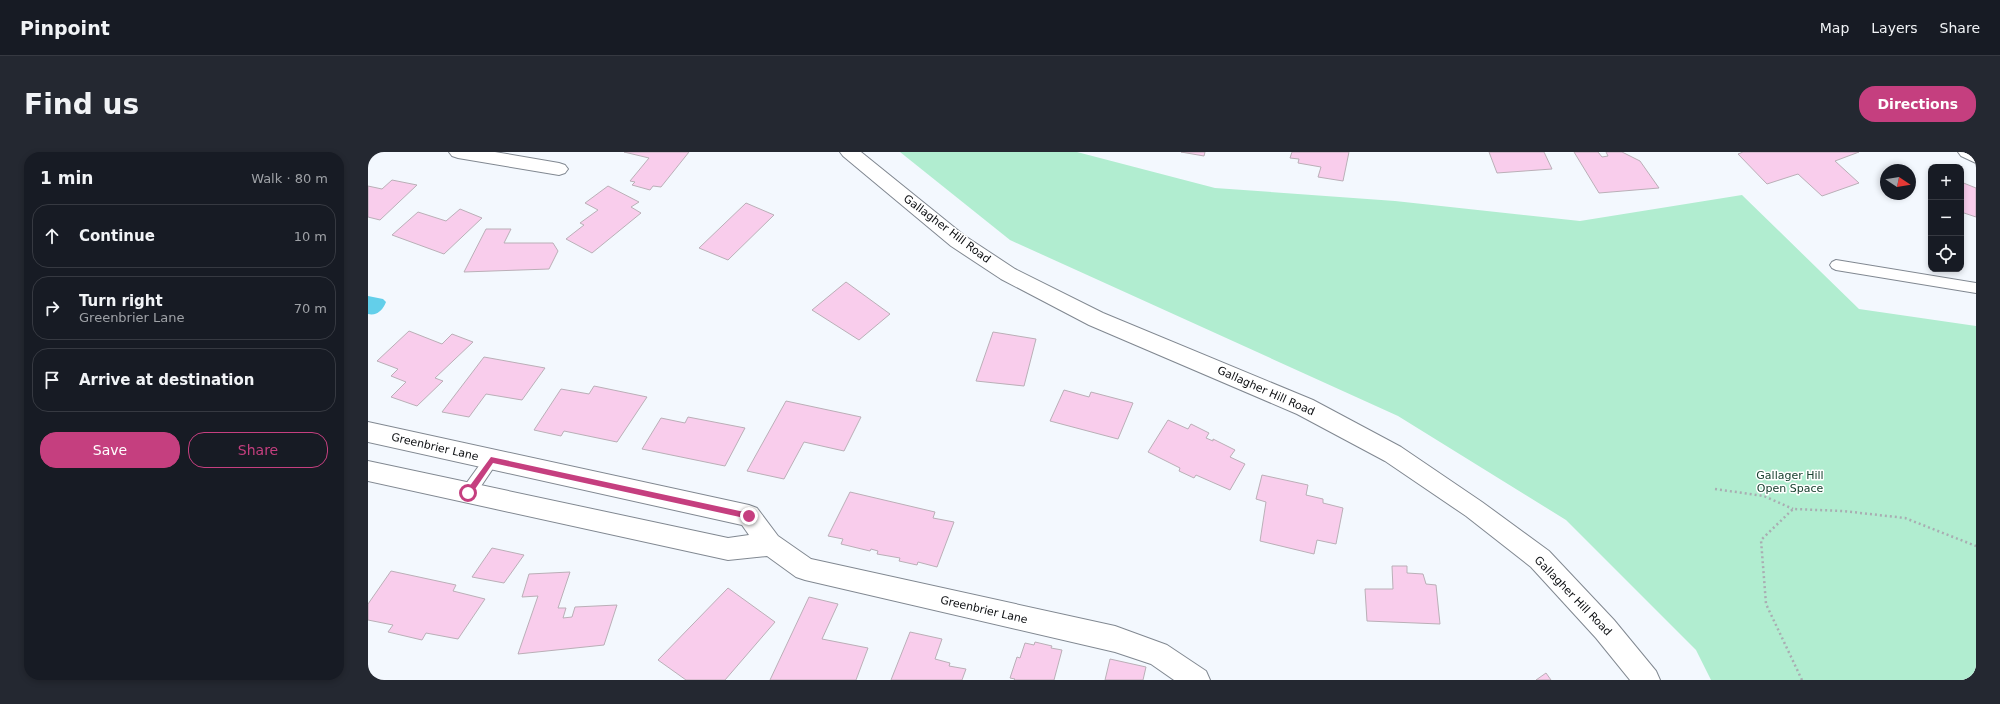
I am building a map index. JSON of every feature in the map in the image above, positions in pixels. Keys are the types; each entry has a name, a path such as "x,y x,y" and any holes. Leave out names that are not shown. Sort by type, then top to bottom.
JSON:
{"street":[{"path":"458,152 559,169"},
{"name":"Gallagher Hill Road","path":"849,152 958,241 1008,274 1096,319 1305,407 1393,454 1474,510 1540,559 1606,629 1647,680"},
{"path":"1967,152 1976,157"},
{"name":"Greenbrier Lane","path":"368,432 749,516 770,544 805,569 1115,639 1158,654 1196,680"},
{"path":"368,470 728,549 770,544"}],"lane":[{"path":"1836,265 1976,288"},
{"path":"468,493 491,460"}],"path":[{"path":"1715,489 1764,496 1793,509 1843,511 1905,518 1976,546"},
{"path":"1793,509 1761,540 1766,604 1802,680"}],"green space":[{"name":"Gallager Hill Open Space","path":"900,152 1077,152 1215,188 1395,201 1580,221 1742,195 1859,309 1976,326 1976,680 1711,680 1696,650 1566,520 1398,416 1010,240"}],"water":[{"path":"368,296 383,299 386,302 379,312 368,314"}],"building":[{"path":"624,152 689,152 661,187 653,186 650,190 632,185 635,182 630,181 649,158"},
{"path":"1181,152 1205,152 1204,156"},
{"path":"1292,152 1349,152 1343,181 1318,177 1321,167 1298,163 1299,159 1290,158"},
{"path":"1489,152 1544,152 1552,169 1497,173"},
{"path":"1574,152 1598,152 1602,157 1608,156 1606,152 1622,152 1640,161 1659,188 1599,193"},
{"path":"1743,152 1859,152 1835,161 1859,183 1822,196 1798,174 1767,184 1738,154"},
{"path":"392,180 417,185 380,220 368,217 368,186 382,189"},
{"path":"1964,183 1976,188 1976,217 1964,213"},
{"path":"608,186 639,202 631,207 641,213 592,253 566,239 584,225 580,223 598,210 585,203"},
{"path":"746,203 774,215 728,260 699,248"},
{"path":"460,209 482,218 444,254 392,235 418,212 446,221"},
{"path":"486,229 511,229 504,243 553,243 558,251 549,269 464,272"},
{"path":"846,282 890,314 859,340 812,310"},
{"path":"409,331 442,344 452,334 473,342 435,378 443,381 417,406 391,397 406,382 391,376 398,369 377,361"},
{"path":"993,332 1036,339 1024,386 976,381"},
{"path":"484,357 545,368 522,400 486,394 469,417 442,412"},
{"path":"594,386 647,397 617,442 564,431 561,436 534,430 561,389 589,394"},
{"path":"1064,390 1089,397 1091,392 1133,403 1118,439 1050,421"},
{"path":"786,401 861,417 844,451 804,442 784,479 747,471"},
{"path":"688,417 745,428 725,466 642,449 661,418 685,423"},
{"path":"1168,420 1188,429 1191,424 1209,433 1206,438 1213,441 1213,439 1235,450 1230,457 1245,464 1230,490 1196,475 1194,478 1179,471 1180,468 1148,452"},
{"path":"1262,475 1308,485 1306,495 1323,499 1323,503 1343,508 1336,544 1317,540 1314,554 1260,541 1266,502 1256,499"},
{"path":"850,492 935,512 933,518 954,522 937,567 918,562 917,565 899,561 900,558 877,554 878,551 871,549 870,551 841,544 843,539 828,536"},
{"path":"492,548 524,555 504,583 472,577"},
{"path":"1392,566 1407,566 1407,573 1423,574 1426,584 1436,585 1440,624 1367,621 1365,589 1393,589"},
{"path":"391,571 456,585 453,591 485,599 458,639 426,633 422,640 388,632 393,625 368,620 368,604"},
{"path":"570,572 558,608 566,608 563,618 572,617 575,607 617,605 604,645 518,654 538,596 522,597 529,574"},
{"path":"728,588 775,622 725,680 686,680 658,660"},
{"path":"809,597 838,604 822,639 868,648 856,680 770,680"},
{"path":"910,632 942,639 935,659 950,663 949,666 966,669 962,680 891,680"},
{"path":"1035,642 1052,646 1051,648 1062,650 1054,680 1014,680 1015,679 1010,678 1017,657 1020,658 1025,643 1034,645"},
{"path":"1110,659 1146,667 1143,680 1105,680"},
{"path":"1546,673 1551,680 1536,680"}],"route":[{"path":"468,493 491,460 749,516"}]}
